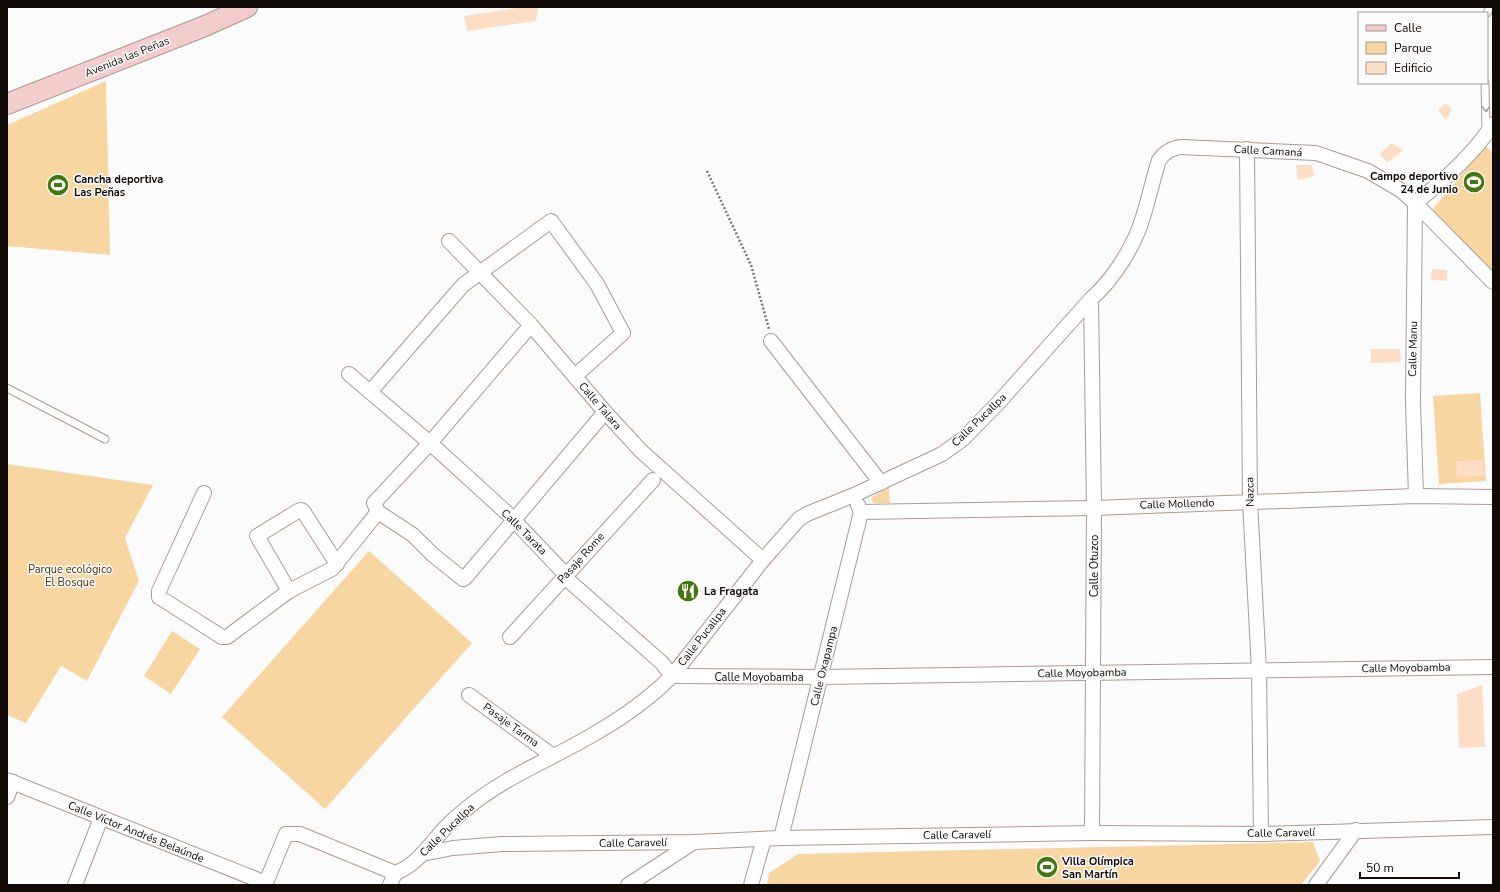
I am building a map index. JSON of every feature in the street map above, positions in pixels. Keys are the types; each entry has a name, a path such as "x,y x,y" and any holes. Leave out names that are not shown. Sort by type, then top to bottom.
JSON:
{"street":[{"name":"Avenida las Peñas","path":"7,104 205,26 247,7"},
{"path":"1415,203 1447,177 1490,129"},
{"name":"Calle Camaná","path":"1092,299 1103,289 1123,260 1135,237 1143,218 1159,160 1164,154 1173,148 1181,147 1316,153 1368,171 1402,191 1493,282"},
{"name":"Nazca","path":"1247,149 1250,501 1259,670 1261,834"},
{"name":"Calle Manu","path":"1415,203 1412,402 1416,496"},
{"path":"370,392 463,285 551,221 597,284 623,333 575,376"},
{"name":"Calle Talara","path":"448,241 531,325 605,412 641,451 763,560"},
{"name":"Calle Pucallpa","path":"392,879 422,854 448,825 490,790 594,735 645,700 672,676 763,560 799,519 813,511 854,495 942,454 963,439 1000,402 1092,299"},
{"name":"Calle Otuzco","path":"1092,299 1094,508 1092,833"},
{"path":"531,325 430,443 374,504 378,512 413,535 433,555 463,579 605,412"},
{"path":"771,341 881,483"},
{"name":"Calle Tarata","path":"349,374 430,443 514,520 566,575 568,580 662,663 672,676"},
{"name":"Pasaje Rome","path":"510,637 653,480"},
{"path":"204,493 159,591 159,597 222,637 227,637 290,591 332,569 378,512"},
{"path":"854,495 862,512"},
{"name":"Calle Mollendo","path":"862,512 1094,508 1416,496 1493,497"},
{"path":"290,591 257,536 298,511 303,511 337,564"},
{"name":"Calle Oxapampa","path":"781,838 862,512"},
{"name":"Calle Moyobamba","path":"672,676 821,677 1493,667"},
{"name":"Pasaje Tarma","path":"469,695 553,756"},
{"path":"7,797 10,781"},
{"name":"Calle Víctor Andrés Belaúnde","path":"10,781 265,884"},
{"path":"74,885 101,818"},
{"name":"Calle Caravelí","path":"422,854 453,848 502,844 694,842 781,838 1092,833 1261,834 1493,827"},
{"path":"1316,885 1356,830"},
{"path":"265,884 286,834 300,834 392,879"},
{"path":"751,885 764,839"},
{"path":"628,885 694,842"}],"lane":[{"path":"1485,84 1490,129"},
{"path":"7,388 105,439"}],"path":[{"path":"707,171 751,265 771,341"}],"green space":[{"name":"Cancha deportiva Las Peñas","path":"106,81 110,255 7,246 7,125"},
{"name":"Campo deportivo 24 de Junio","path":"1486,146 1493,153 1493,272 1431,211"},
{"path":"1480,393 1486,481 1439,484 1433,396"},
{"name":"Parque ecológico El Bosque","path":"7,464 153,485 125,538 139,581 87,681 61,666 26,723 7,715"},
{"path":"889,487 890,503 874,503 871,499 872,497"},
{"path":"369,551 472,643 325,809 222,717"},
{"path":"172,631 200,649 171,694 144,676"},
{"name":"Villa Olímpica San Martín","path":"1313,842 1320,861 1301,885 767,885 769,873 798,854"}],"building":[{"path":"524,7 538,7 536,21 467,31 464,16"},
{"path":"1446,103 1452,110 1446,120 1438,110"},
{"path":"1392,143 1403,150 1387,163 1380,154"},
{"path":"1296,165 1312,165 1314,176 1298,180"},
{"path":"1432,269 1447,270 1447,281 1431,280"},
{"path":"1371,349 1400,349 1401,362 1371,363"},
{"path":"1483,460 1484,476 1457,477 1456,461"},
{"path":"1482,685 1485,747 1459,748 1457,694"}],"place":[{"name":"Campo deportivo 24 de Junio","path":"1474,182"},
{"name":"Cancha deportiva Las Peñas","path":"58,185"},
{"name":"La Fragata","path":"688,591"},
{"name":"Villa Olímpica San Martín","path":"1047,867"}]}
